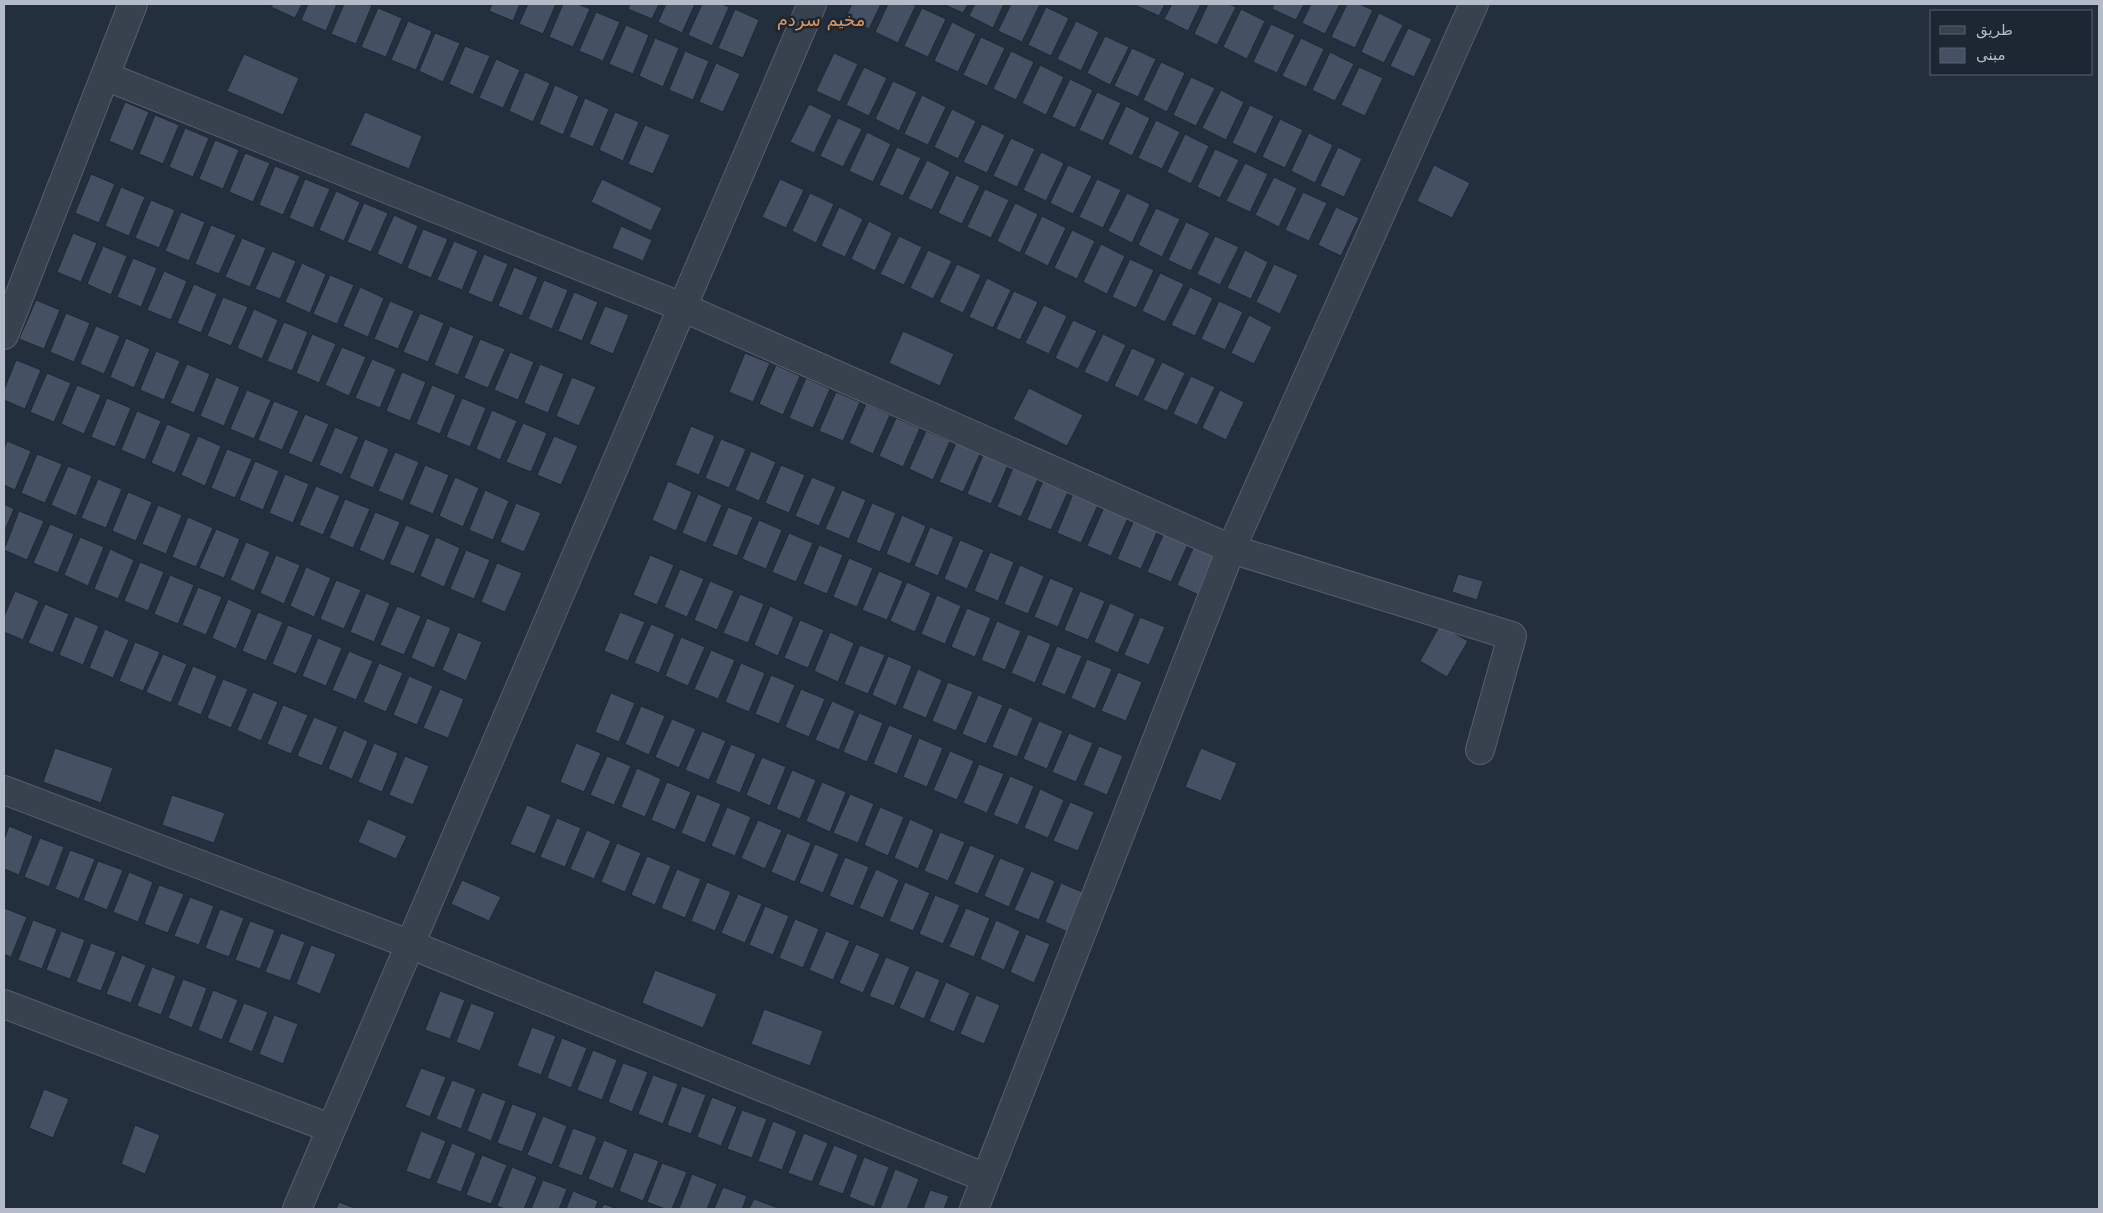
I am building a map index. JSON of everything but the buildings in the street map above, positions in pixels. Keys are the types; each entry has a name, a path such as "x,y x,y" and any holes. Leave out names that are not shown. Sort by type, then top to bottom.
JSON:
{"lane":[{"path":"4,335 133,4"},
{"path":"297,1209 812,4"},
{"path":"974,1209 1231,549 1474,4"},
{"path":"104,76 682,307 1231,549 1512,636 1480,750"},
{"path":"4,790 409,944 986,1178"},
{"path":"4,1004 330,1128"}],"district":[{"name":"مخيم سردم","path":"821,20"}]}
